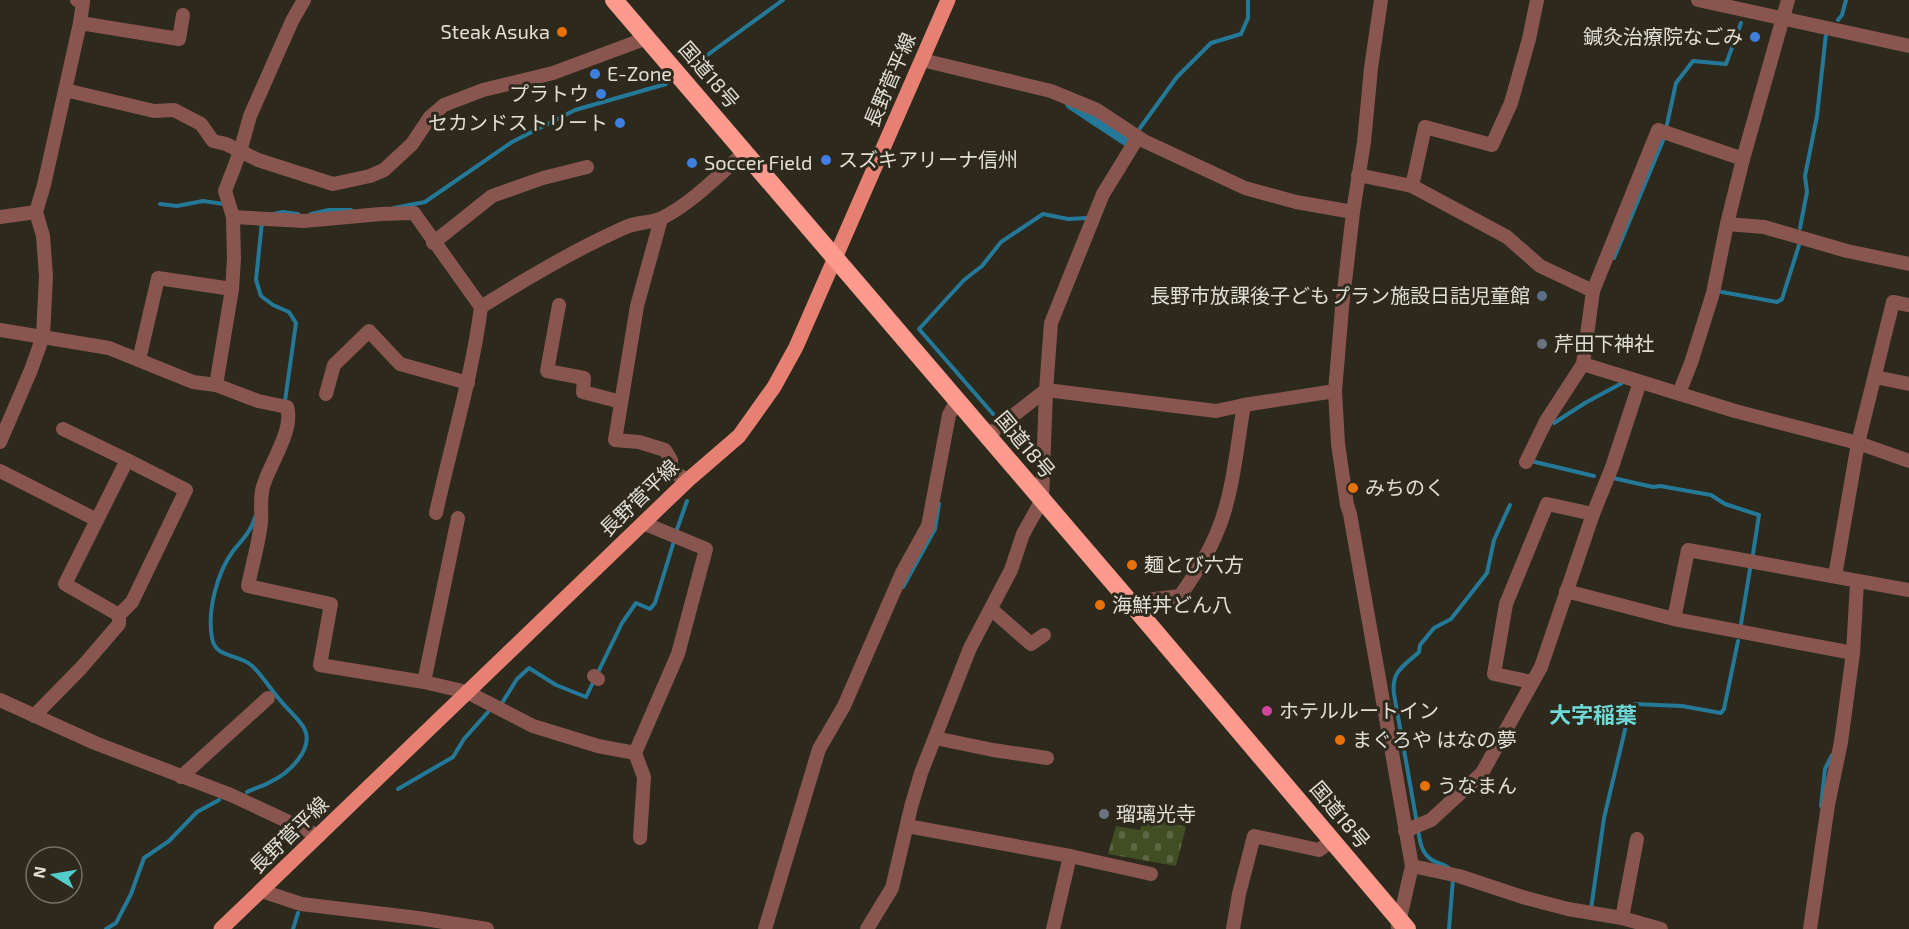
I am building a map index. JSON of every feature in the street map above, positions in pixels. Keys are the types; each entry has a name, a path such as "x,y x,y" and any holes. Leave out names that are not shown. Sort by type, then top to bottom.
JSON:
{"highway":[{"name":"国道18号","path":"614,0 1333,840 1404,927"}],"main road":[{"name":"長野菅平線","path":"221,929 688,480 739,436 774,387 796,347 837,258 948,0"}],"street":[{"path":"0,442 44,336 46,276 43,236 36,212 80,23 83,2 77,0"},
{"path":"216,385 232,289 234,259 233,217 225,191 240,152 250,116 292,21 304,0"},
{"path":"1381,0 1353,212 1335,391 1338,444 1347,505 1412,866 1404,927"},
{"path":"1412,186 1425,127 1492,145 1511,104 1537,0"},
{"path":"1698,0 1909,46"},
{"path":"1679,393 1691,363 1713,292 1743,159 1788,0"},
{"path":"80,23 179,39 183,15"},
{"path":"65,90 154,111 174,110 201,124 213,141 226,144 258,160 333,184 370,176 384,170 412,144 430,117 444,105 483,90 553,73 647,38"},
{"path":"921,60 1051,91 1097,110 1138,137 1188,163 1245,188 1296,202 1353,212"},
{"path":"1526,462 1546,421 1582,364 1593,291 1658,130 1743,159"},
{"path":"867,929 892,888 921,773 970,648 1011,570 1023,534 1042,500 1051,323 1103,194 1138,137"},
{"path":"481,307 517,284 606,236 630,225 661,219 698,193 745,152"},
{"path":"433,243 492,196 543,178 587,167"},
{"path":"1358,175 1412,186 1507,237 1540,266 1593,291"},
{"path":"0,217 36,212"},
{"path":"233,217 304,221 414,213 433,243 481,307 468,382 436,513"},
{"path":"661,219 637,306 615,440 639,442 665,450 670,460 671,471 688,480"},
{"path":"1727,224 1764,227 1846,251 1909,264"},
{"path":"139,360 158,278 232,289"},
{"path":"1835,576 1858,443 1893,302 1909,305"},
{"path":"559,304 547,371 584,378 583,392 621,402"},
{"path":"0,330 109,348 193,382 216,385 258,401 287,407 289,413 281,444 264,481 261,523 248,586 332,604 320,665 424,682 467,692 533,726 598,746 635,753"},
{"path":"326,394 334,365 369,331 400,364 468,382"},
{"path":"1582,364 1735,411 1858,443 1909,461"},
{"path":"1875,377 1909,384"},
{"path":"1405,831 1431,820 1482,773 1541,667 1640,382"},
{"path":"987,436 1046,390 1216,411 1335,391"},
{"path":"765,929 819,749 844,706 902,573 928,526 949,415 957,400"},
{"path":"1135,608 1147,600 1180,596 1206,556 1226,507 1244,405"},
{"path":"34,716 119,624 119,615 132,602 186,490 63,429"},
{"path":"119,615 65,584 127,460"},
{"path":"0,471 97,520"},
{"path":"1532,681 1494,674 1506,604 1547,504 1593,514"},
{"path":"424,682 458,518"},
{"path":"640,838 644,777 635,753 678,654 706,549 643,523"},
{"path":"1674,619 1688,550 1909,590"},
{"path":"1810,929 1853,654 1857,582"},
{"path":"1566,591 1674,619 1853,654"},
{"path":"991,609 1031,644 1044,635"},
{"path":"181,777 268,698"},
{"path":"0,700 95,743 231,795 319,836"},
{"path":"936,738 1047,758"},
{"path":"907,826 1070,856 1151,874"},
{"path":"1233,929 1239,894 1254,836 1319,850 1333,840"},
{"path":"1622,918 1637,839"},
{"path":"1053,929 1070,856"},
{"path":"1412,866 1459,876 1563,908 1622,918 1661,929"},
{"path":"262,891 301,904 417,923 487,929"}],"green space":[{"path":"1145,816 1186,827 1176,866 1108,854 1116,826 1140,830"}],"waterway":[{"path":"695,64 783,0"},
{"path":"1140,128 1177,77 1211,43 1241,34 1248,18 1248,0"},
{"path":"1838,20 1842,15 1846,0"},
{"path":"1614,258 1664,138 1676,83 1693,61 1726,64 1741,23"},
{"path":"1800,228 1807,192 1805,176 1817,116 1826,34"},
{"path":"394,208 425,202 512,142 575,110 666,84"},
{"path":"1072,103 1131,142"},
{"path":"160,204 177,206 203,201 224,204"},
{"path":"311,214 329,210 351,210"},
{"path":"273,214 283,212 298,214"},
{"path":"993,414 919,329 964,280 982,266 1001,242 1043,214 1068,219 1088,218"},
{"path":"262,222 256,280 261,296 273,305 289,312 296,323 285,401"},
{"path":"1722,292 1777,302 1782,299 1800,242"},
{"path":"1554,423 1622,383"},
{"path":"1531,461 1594,476"},
{"path":"1613,478 1653,487 1660,486 1711,495 1725,504 1759,515 1753,554"},
{"path":"676,532 687,501"},
{"path":"903,587 935,529 939,504"},
{"path":"1417,823 1394,694 1395,680 1404,665 1419,652 1420,645 1434,628 1451,619 1487,573 1494,540 1510,505"},
{"path":"247,792 286,772 299,759 306,744 302,724 254,668 222,652 214,644 212,638 212,604 218,581 227,560 249,531 255,517"},
{"path":"502,703 517,679 529,668 556,685 586,697 622,623 636,603 650,609 655,603 674,541"},
{"path":"1741,624 1750,569"},
{"path":"1591,909 1604,818 1630,709 1634,704 1682,706 1721,713 1724,709 1738,641"},
{"path":"398,789 453,757 464,739 488,712"},
{"path":"1821,806 1825,769 1832,755"},
{"path":"106,929 116,923 131,894 144,858 169,841 197,812 219,800"},
{"path":"1418,830 1425,854 1450,869"},
{"path":"1449,929 1453,879"},
{"path":"293,929 298,913"}],"place":[{"name":"Steak Asuka","path":"562,32"},
{"name":"鍼灸治療院なごみ","path":"1755,37"},
{"name":"E-Zone","path":"595,74"},
{"name":"プラトウ","path":"601,94"},
{"name":"セカンドストリート","path":"620,123"},
{"name":"スズキアリーナ信州","path":"826,160"},
{"name":"Soccer Field","path":"692,163"},
{"name":"長野市放課後子どもプラン施設日詰児童館","path":"1542,296"},
{"name":"芹田下神社","path":"1542,344"},
{"name":"みちのく","path":"1353,488"},
{"name":"麺とび六方","path":"1132,565"},
{"name":"海鮮丼どん八","path":"1100,605"},
{"name":"ホテルルートイン","path":"1267,711"},
{"name":"まぐろや はなの夢","path":"1340,740"},
{"name":"うなまん","path":"1425,786"},
{"name":"瑠璃光寺","path":"1104,814"}],"district":[{"name":"大字稲葉","path":"1593,715"}]}
